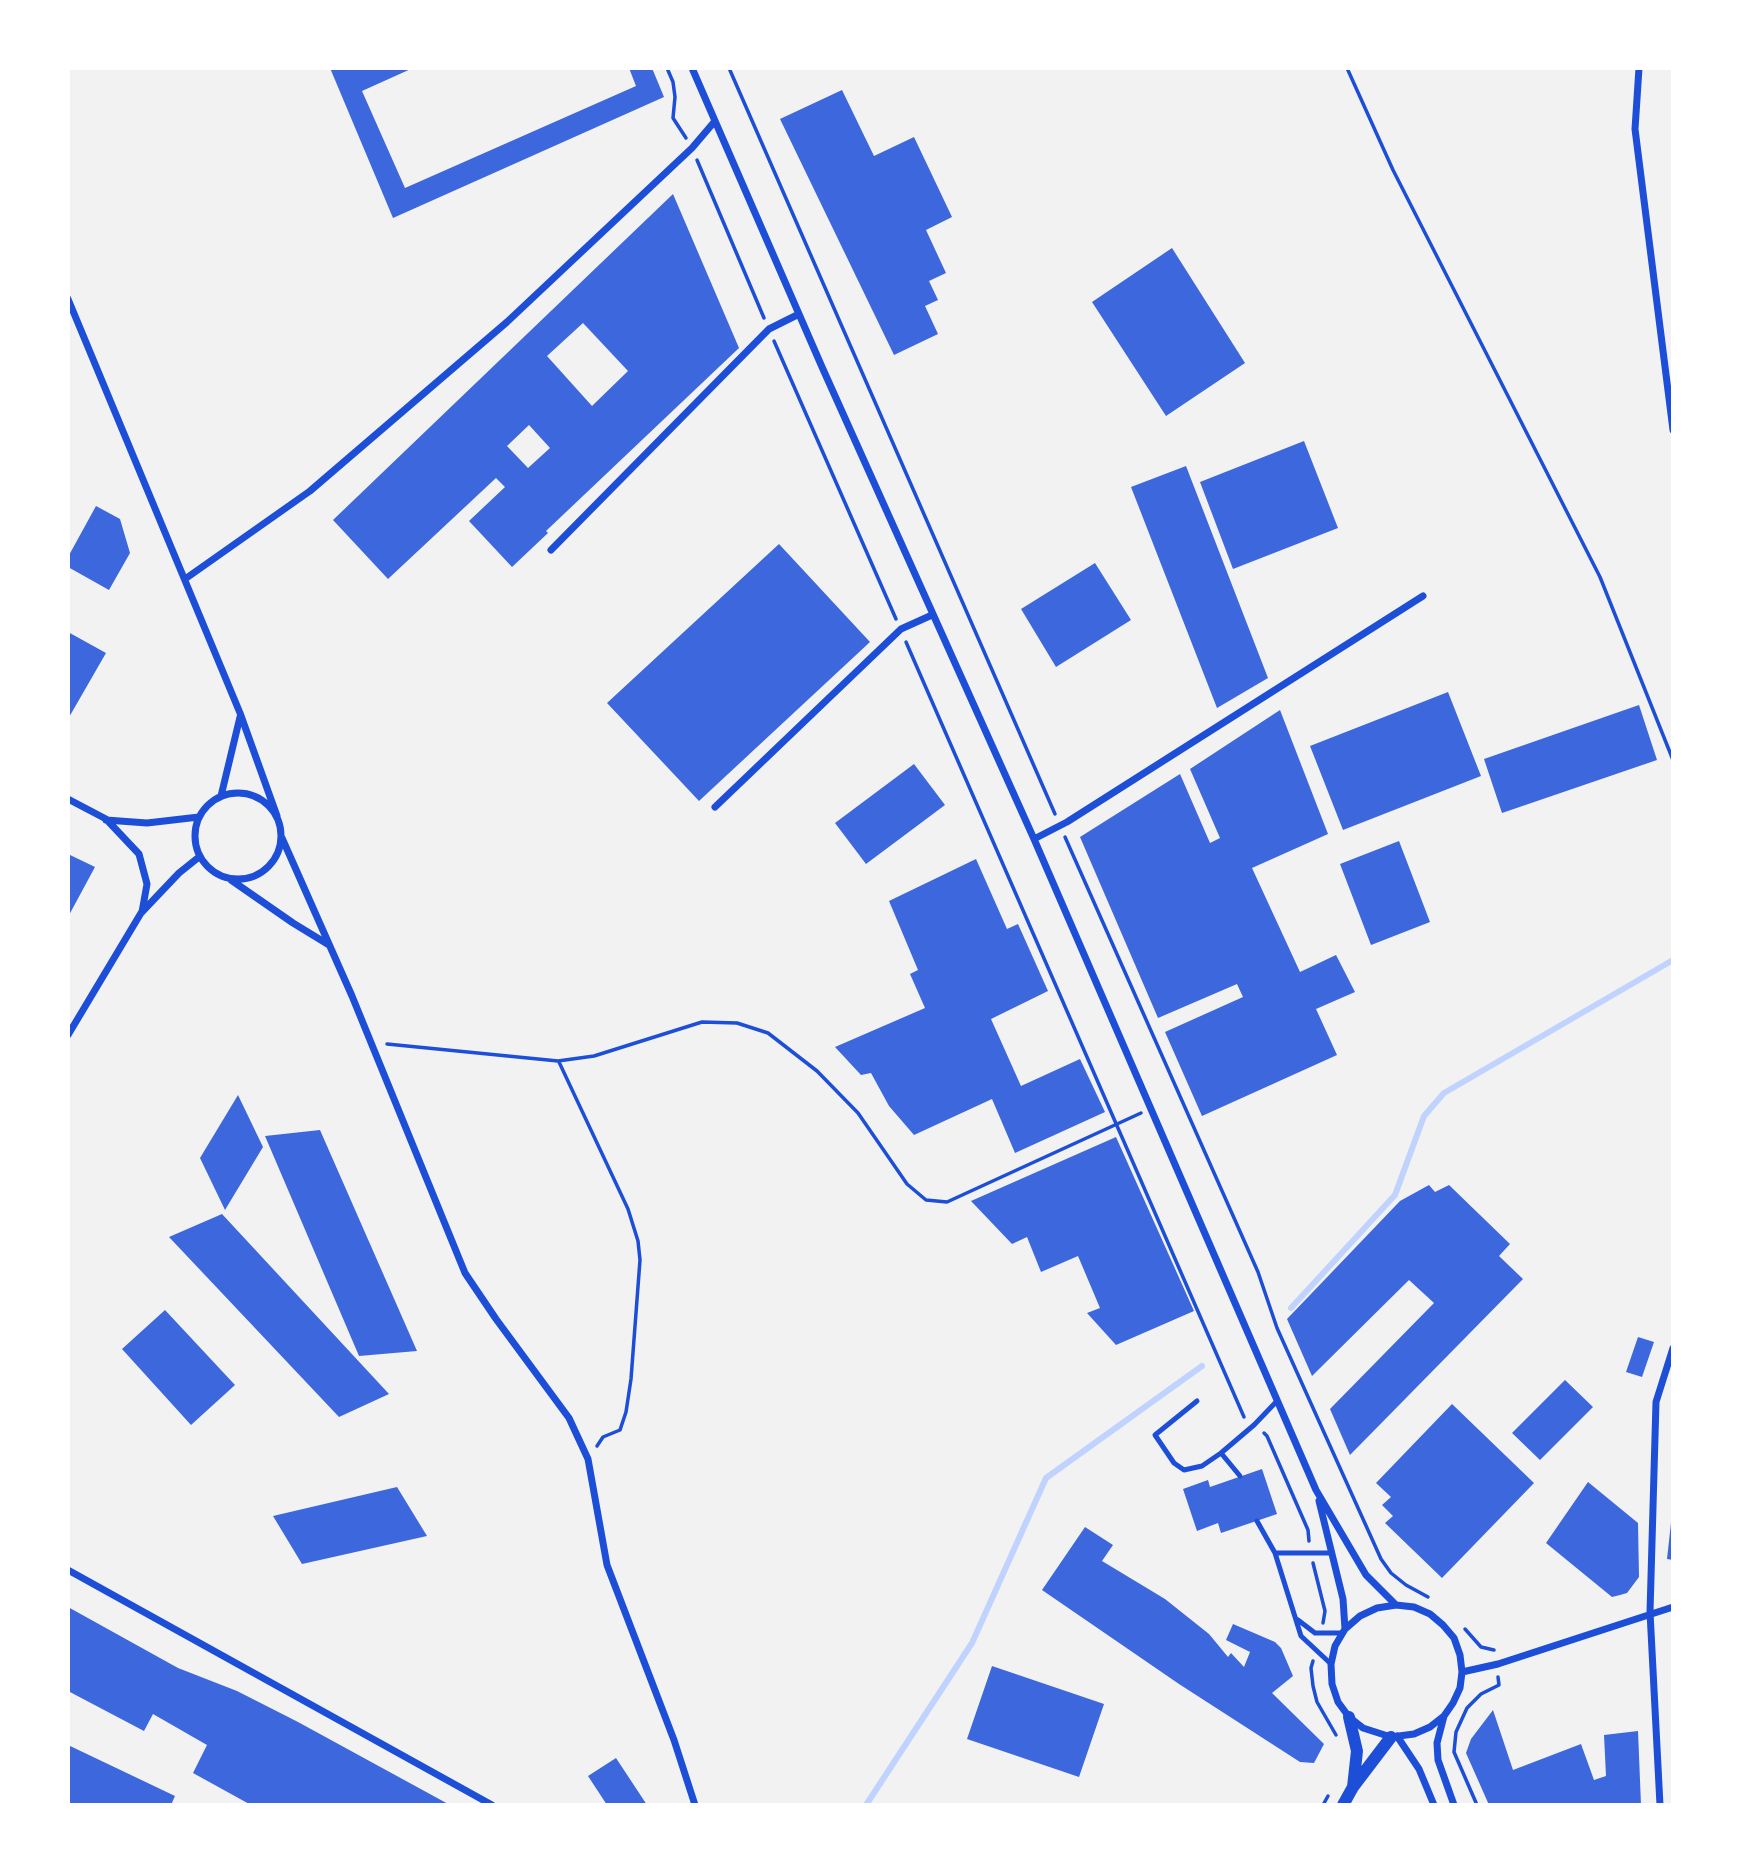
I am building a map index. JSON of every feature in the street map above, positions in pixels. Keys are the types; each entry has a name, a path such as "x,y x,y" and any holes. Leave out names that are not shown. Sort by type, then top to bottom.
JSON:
{"street":[{"path":"692,68 932,615 1034,839 1316,1490 1366,1575 1396,1605"},
{"path":"1639,68 1635,129 1673,430"},
{"path":"185,579 320,482 508,322 692,148 715,121"},
{"path":"68,299 240,713 277,816 282,838 371,1042 465,1273 569,1418 588,1459 607,1565 674,1740 695,1805"},
{"path":"551,550 769,329 799,314"},
{"path":"1034,839 1061,826 1423,596"},
{"path":"715,807 901,629 932,615"},
{"path":"221,796 240,713"},
{"path":"277,816 259,798 234,793 221,796 208,805 199,817 195,830 199,857 207,868 218,876 231,880 329,946"},
{"path":"68,799 106,820 139,854 148,884 141,913"},
{"path":"106,820 147,823 199,817"},
{"path":"231,880 253,877 271,865 279,852 282,838"},
{"path":"68,1035 141,913 179,873 199,857"},
{"path":"1660,1805 1650,1612 1656,1402 1673,1348"},
{"path":"1316,1490 1343,1599 1344,1631"},
{"path":"68,1570 492,1805"},
{"path":"1444,1716 1430,1727 1414,1734 1394,1737 1363,1728 1349,1717 1338,1702 1332,1684 1331,1664 1335,1646 1344,1631 1360,1616 1377,1608 1396,1605 1414,1607 1430,1614 1454,1638 1462,1672 1457,1695 1444,1716 1437,1743 1437,1760 1454,1805"},
{"path":"1462,1672 1498,1664 1650,1612 1673,1607"},
{"path":"1349,1717 1357,1751 1353,1787"},
{"path":"1343,1805 1353,1787 1394,1737"},
{"path":"1394,1737 1419,1769 1434,1805"}],"lane":[{"path":"1197,1401 1155,1436 1174,1463 1184,1470 1202,1466 1221,1453 1277,1401"},
{"path":"1221,1453 1240,1476"},
{"path":"1257,1521 1275,1553 1301,1636 1331,1664"},
{"path":"1275,1553 1332,1553"},
{"path":"1298,1620 1315,1633 1344,1631"}],"path":[{"path":"667,68 675,97 673,118 692,148 1118,1123 1242,1415 1267,1436 1308,1530 1325,1611 1321,1632"},
{"path":"729,68 1258,1272 1278,1328 1381,1559 1391,1573 1406,1585 1436,1601"},
{"path":"1348,68 1393,170 1600,578 1673,760"},
{"path":"371,1042 558,1062 594,1056 702,1021 737,1023 768,1033 817,1071 858,1113 907,1184 926,1200 947,1202 1152,1109"},
{"path":"558,1062 628,1209 639,1241 631,1379 626,1412 620,1430 603,1437 588,1459"},
{"path":"1459,1621 1481,1647 1497,1651 1499,1685 1481,1694 1467,1708 1456,1732 1454,1752 1477,1805"},
{"path":"1316,1649 1311,1668 1317,1702 1339,1740"},
{"path":"1324,1805 1334,1786"}],"building":[{"path":"330,68 413,68 362,91 405,188 636,86 629,68 652,68 664,97 393,218"},
{"path":"842,90 874,156 914,137 952,217 926,230 946,273 929,281 938,300 925,306 938,334 894,355 780,119"},
{"path":"673,194 739,348 546,531 548,533 512,567 469,521 505,487 496,478 388,579 333,520","holes":["583,323 628,371 592,406 547,356","529,425 550,448 528,468 507,446"]},
{"path":"1172,248 1245,363 1166,416 1092,302"},
{"path":"1304,441 1338,528 1233,569 1200,482"},
{"path":"1186,466 1268,678 1217,708 1131,487"},
{"path":"96,506 120,519 130,553 109,590 68,567 68,557"},
{"path":"779,544 870,642 699,801 607,703"},
{"path":"1095,563 1131,620 1056,667 1021,609"},
{"path":"68,632 106,653 68,719"},
{"path":"1448,692 1481,776 1343,830 1310,746"},
{"path":"1639,705 1657,760 1502,813 1484,759"},
{"path":"1280,710 1328,834 1252,868 1300,972 1336,955 1355,992 1316,1009 1337,1055 1202,1116 1165,1032 1243,997 1237,984 1158,1018 1080,837 1180,774 1210,843 1220,838 1190,769"},
{"path":"914,764 945,805 866,864 835,823"},
{"path":"1399,841 1430,922 1371,945 1340,864"},
{"path":"68,854 95,867 68,917"},
{"path":"976,859 1007,929 1018,924 1048,991 991,1019 1021,1086 1080,1059 1105,1112 1015,1153 992,1099 914,1135 889,1106 871,1073 861,1075 835,1047 925,1008 910,974 918,970 889,901"},
{"path":"238,1095 263,1147 225,1210 200,1158"},
{"path":"320,1130 417,1351 359,1356 265,1136"},
{"path":"1116,1137 1194,1311 1116,1345 1087,1313 1100,1308 1078,1256 1041,1272 1027,1237 1012,1244 971,1201"},
{"path":"1429,1185 1435,1192 1449,1185 1510,1244 1499,1256 1523,1279 1350,1455 1330,1409 1434,1303 1409,1280 1312,1376 1287,1319 1400,1201"},
{"path":"222,1214 389,1394 339,1417 169,1237"},
{"path":"165,1310 235,1385 191,1425 122,1349"},
{"path":"1638,1337 1654,1342 1642,1377 1626,1372"},
{"path":"1565,1380 1593,1407 1540,1460 1512,1433"},
{"path":"1452,1404 1534,1483 1442,1578 1385,1523 1393,1516 1382,1505 1391,1497 1376,1483"},
{"path":"1262,1469 1277,1514 1221,1533 1218,1523 1197,1531 1183,1489 1208,1480 1210,1487"},
{"path":"1588,1482 1638,1523 1639,1577 1627,1593 1612,1597 1546,1543"},
{"path":"397,1487 427,1536 302,1564 273,1516"},
{"path":"1673,1523 1673,1560 1667,1559"},
{"path":"1085,1527 1113,1545 1102,1561 1165,1599 1209,1634 1228,1657 1231,1653 1244,1667 1250,1652 1226,1640 1233,1624 1275,1642 1281,1648 1293,1676 1272,1693 1324,1744 1314,1763 1300,1762 1179,1684 1042,1590"},
{"path":"68,1607 178,1668 237,1691 298,1722 450,1805 251,1805 193,1773 207,1745 153,1714 144,1731 68,1691"},
{"path":"992,1666 1104,1704 1079,1777 967,1739"},
{"path":"1493,1710 1513,1770 1581,1744 1594,1780 1606,1776 1604,1735 1638,1731 1641,1805 1489,1805 1466,1753 1471,1739"},
{"path":"68,1745 175,1796 171,1805 68,1805"},
{"path":"616,1758 647,1805 607,1805 588,1776"}],"waterway":[{"path":"1291,1308 1395,1195 1424,1116 1444,1093 1673,960"},
{"path":"866,1805 972,1643 1046,1478 1202,1366"}]}
